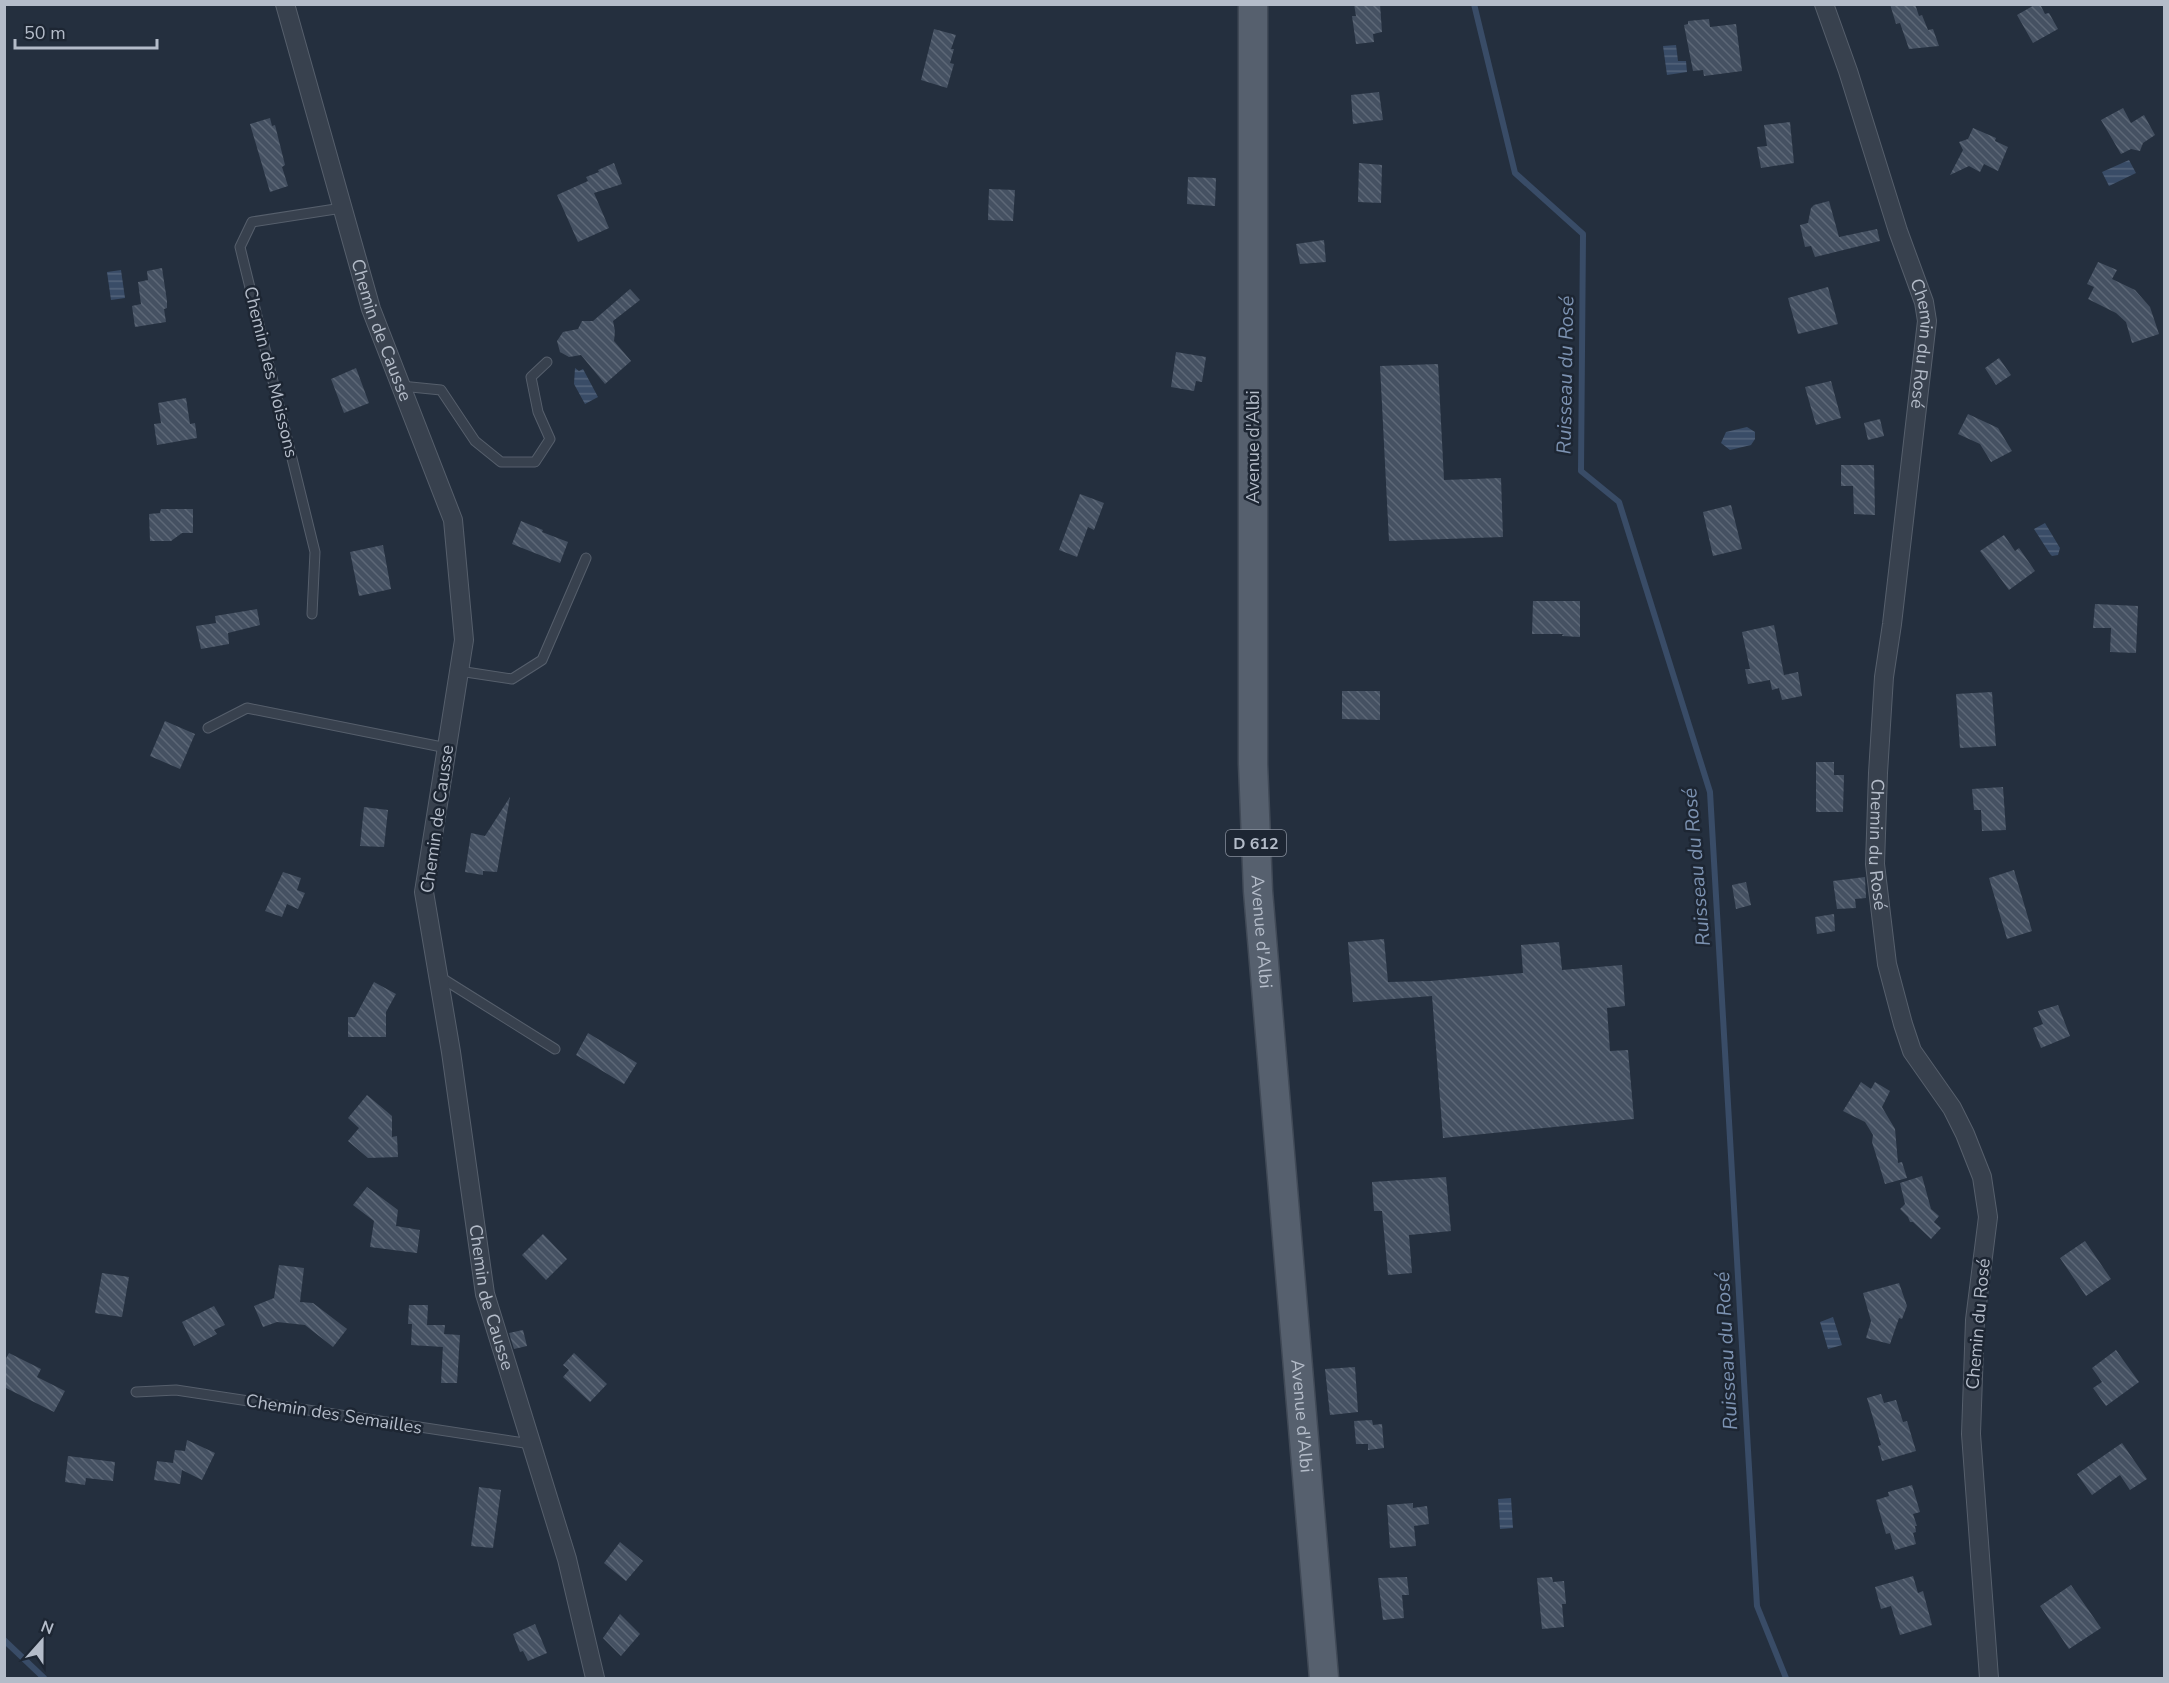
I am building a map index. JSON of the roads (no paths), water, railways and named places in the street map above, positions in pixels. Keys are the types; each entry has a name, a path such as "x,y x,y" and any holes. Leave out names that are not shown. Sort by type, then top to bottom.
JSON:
{"main road":[{"name":"Avenue d'Albi","path":"1253,4 1253,741 1257,891 1324,1678"}],"street":[{"name":"Chemin de Causse","path":"285,4 371,309 453,520 464,640 424,892 450,1052 484,1293 567,1558 595,1678"},
{"name":"Chemin du Rosé","path":"1824,4 1848,71 1898,231 1924,302 1927,321 1883,688 1875,864 1887,964 1909,1042 1912,1051 1952,1108 1965,1134 1982,1177 1988,1217 1975,1320 1971,1434 1989,1678"}],"lane":[{"name":"Chemin des Moissons","path":"312,614 315,552 240,247 252,222 342,208"},
{"path":"401,386 441,390 475,441 501,462 535,462 550,438 538,412 531,377 548,362"},
{"path":"459,671 512,679 542,660 586,558"},
{"path":"208,728 247,708 447,748"},
{"path":"438,976 555,1049"},
{"name":"Chemin des Semailles","path":"136,1392 177,1390 531,1444"}],"water":[{"path":"1676,45 1678,61 1686,61 1687,72 1667,75 1663,46"},
{"path":"2129,160 2136,173 2109,186 2102,172"},
{"path":"121,270 125,298 111,300 107,272"},
{"path":"575,368 579,371 583,369 598,397 585,404 574,384"},
{"path":"1747,427 1755,432 1755,439 1751,445 1730,450 1721,443 1726,432"},
{"path":"2045,523 2060,548 2058,555 2050,554 2034,529"},
{"path":"1833,1317 1842,1345 1828,1349 1820,1322"},
{"path":"1511,1498 1513,1528 1500,1529 1498,1499"}],"waterway":[{"name":"Ruisseau du Rosé","path":"1474,4 1515,173 1583,234 1581,471 1619,502 1710,792 1757,1606 1786,1678"},
{"path":"4,1640 44,1678"}]}
